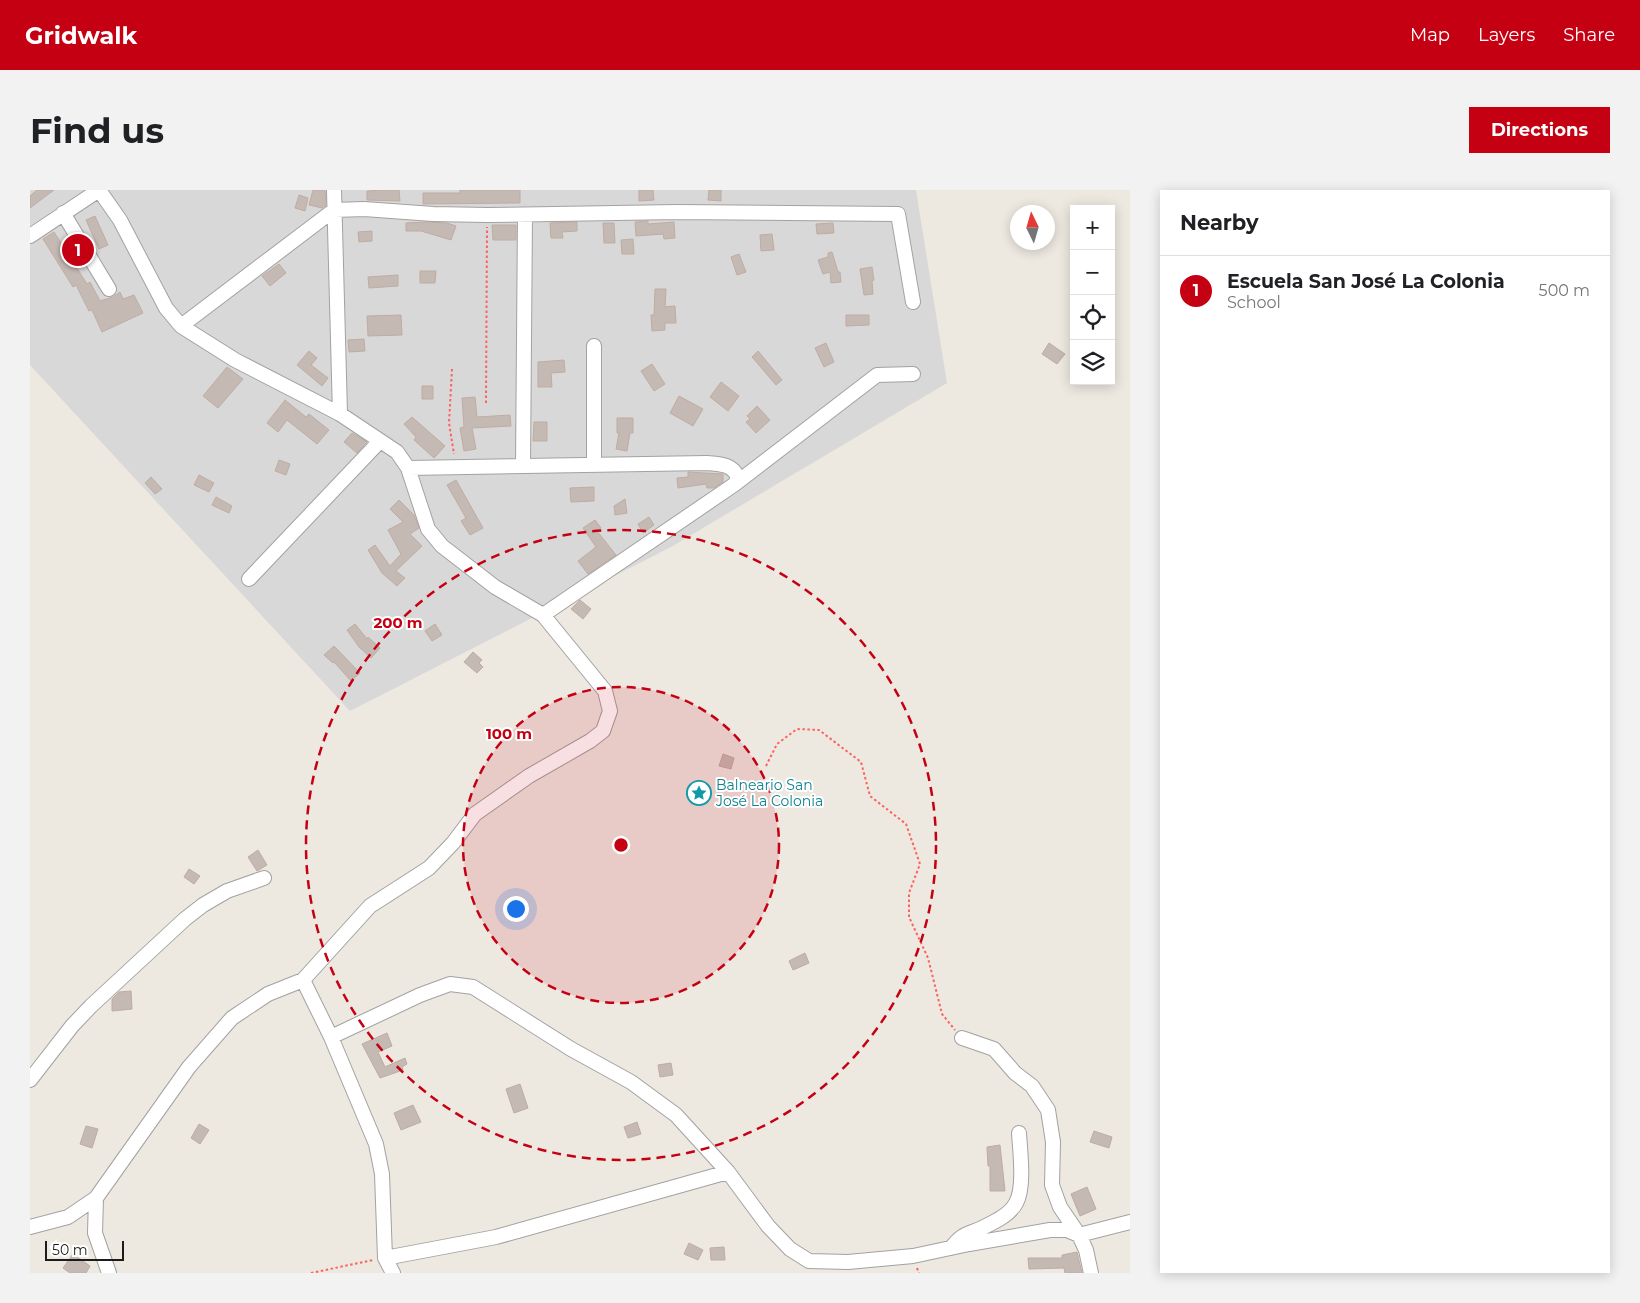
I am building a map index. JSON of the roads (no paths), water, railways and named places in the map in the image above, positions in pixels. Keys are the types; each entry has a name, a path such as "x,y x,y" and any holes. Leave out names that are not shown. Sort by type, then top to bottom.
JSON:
{"street":[{"path":"30,236 99,190 120,220 166,308 181,326 235,360 340,414 397,452 408,468 428,529 442,546 495,586 543,615 605,691 610,711 603,731 590,741 529,776 476,814 430,868 370,906 303,980 268,994 232,1018 189,1067 96,1198 68,1217 30,1227"},
{"path":"334,190 340,414"},
{"path":"181,326 334,210 364,209 432,214 487,215 677,212 898,214 913,302"},
{"path":"63,213 109,290"},
{"path":"523,465 525,215"},
{"path":"594,346 594,465"},
{"path":"543,615 735,484 877,375 913,374"},
{"path":"249,579 380,441"},
{"path":"408,468 707,463 724,465 736,473 738,478 735,484"},
{"path":"30,1080 72,1026 91,1006 185,920 203,906 227,892 264,878"},
{"path":"303,980 331,1037 380,1160 385,1258 393,1273"},
{"path":"331,1037 450,984 473,986 571,1049 631,1082 676,1115 728,1172 779,1238 790,1249 809,1261 848,1262 914,1256 1050,1230 1068,1230 1079,1235 1130,1222"},
{"path":"962,1038 994,1049 1015,1074 1032,1086 1048,1110 1053,1142 1052,1185 1060,1207 1079,1235 1086,1250 1091,1273"},
{"path":"950,1248 960,1236 982,1228 1007,1214 1017,1202 1020,1163 1019,1133"},
{"path":"385,1258 496,1237 728,1172"},
{"path":"96,1198 95,1233 109,1273"}],"place":[{"name":"Escuela San José La Colonia","path":"78,250"},
{"name":"Balneario San José La Colonia","path":"699,793"}]}
